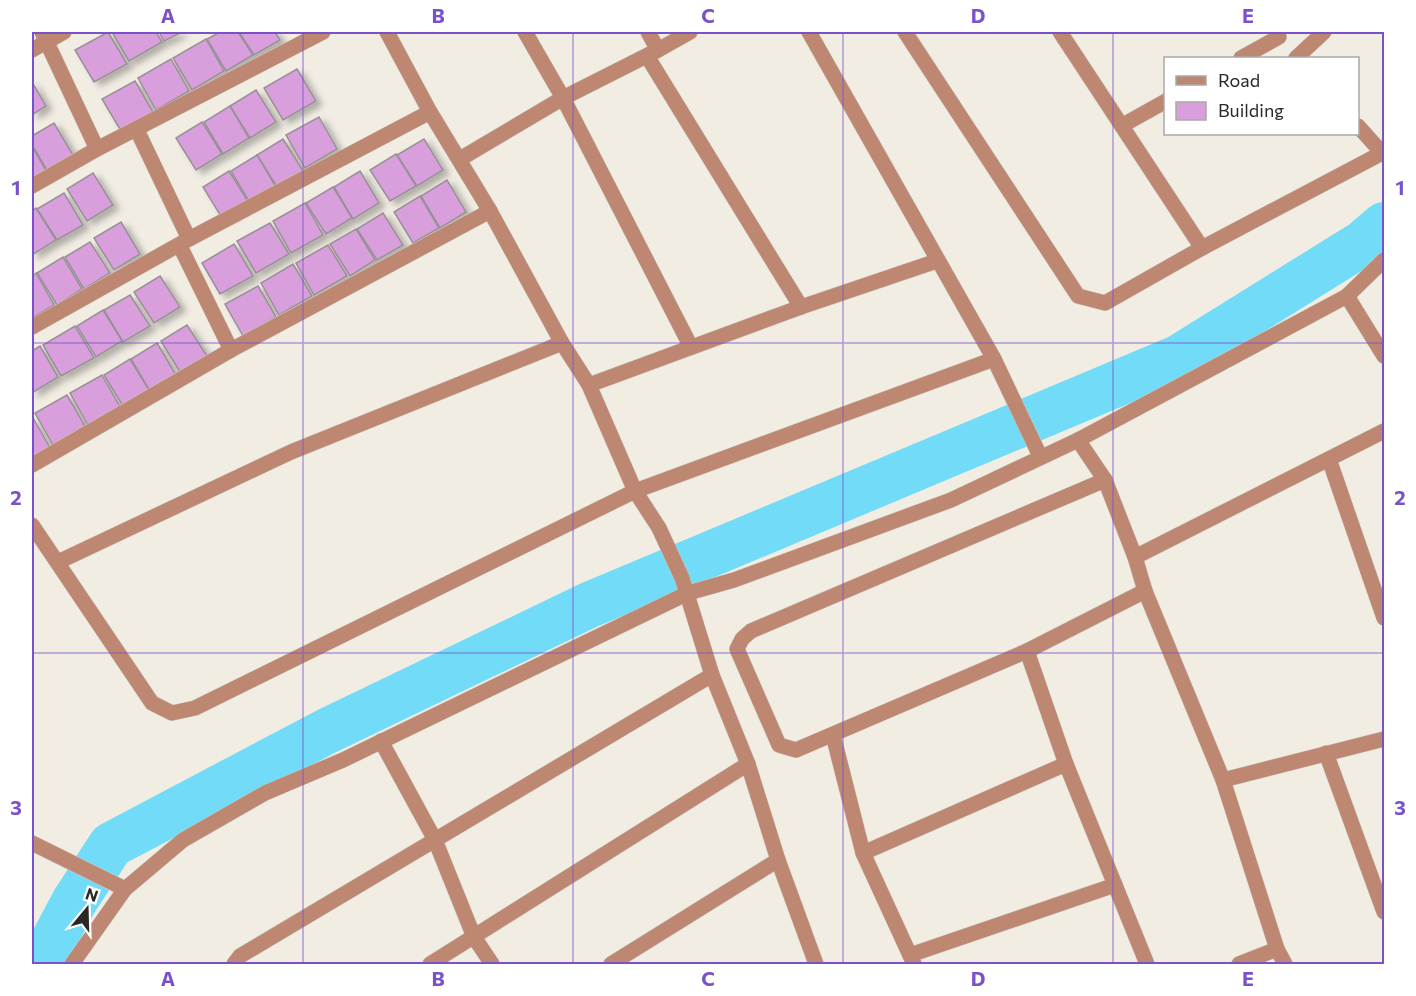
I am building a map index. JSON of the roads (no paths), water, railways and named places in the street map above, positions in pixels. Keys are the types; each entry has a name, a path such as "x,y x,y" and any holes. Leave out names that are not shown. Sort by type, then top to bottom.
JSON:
{"street":[{"path":"32,50 45,36 64,32"},
{"path":"32,186 97,149 323,32"},
{"path":"387,32 430,112 490,211 562,343 589,385 635,491 659,528 685,586 712,675 748,764 812,963"},
{"path":"525,32 563,98 691,347"},
{"path":"648,32 653,53 801,307"},
{"path":"460,159 563,98 690,32"},
{"path":"809,32 994,359 1040,456"},
{"path":"905,32 1078,296 1106,303 1202,248 1384,153 1359,127"},
{"path":"1059,32 1123,125 1202,248"},
{"path":"1297,57 1324,32"},
{"path":"1242,57 1277,34 1295,57"},
{"path":"45,36 97,149"},
{"path":"1123,125 1164,102"},
{"path":"32,327 185,242 430,112"},
{"path":"137,130 231,350"},
{"path":"32,465 231,350 490,211"},
{"path":"72,964 124,889 183,840 265,793 381,741 685,586 734,580 951,500 1078,440 1347,296 1384,260"},
{"path":"589,385 801,307 937,261"},
{"path":"1347,296 1384,356"},
{"path":"58,562 291,453 562,343"},
{"path":"32,525 152,703 172,713 195,708 635,491 994,359"},
{"path":"1135,557 1384,431"},
{"path":"1078,440 1105,480 1135,557 1145,591 1222,780 1277,949 1285,964"},
{"path":"1329,459 1384,618"},
{"path":"1105,480 751,632 742,639 737,649 779,745 796,750 1027,651 1145,591"},
{"path":"1027,651 1066,764 1147,964"},
{"path":"234,964 240,956 712,675"},
{"path":"832,735 863,853 912,960 1115,885"},
{"path":"1222,780 1384,739"},
{"path":"381,741 435,840 474,937 492,964"},
{"path":"1326,753 1384,912"},
{"path":"430,964 748,764"},
{"path":"863,853 1066,764"},
{"path":"39,846 124,889"},
{"path":"611,964 778,860"},
{"path":"1239,964 1277,949"}],"waterway":[{"path":"41,964 74,902 111,845 327,731 589,605 1178,358 1363,243 1384,225"}]}
